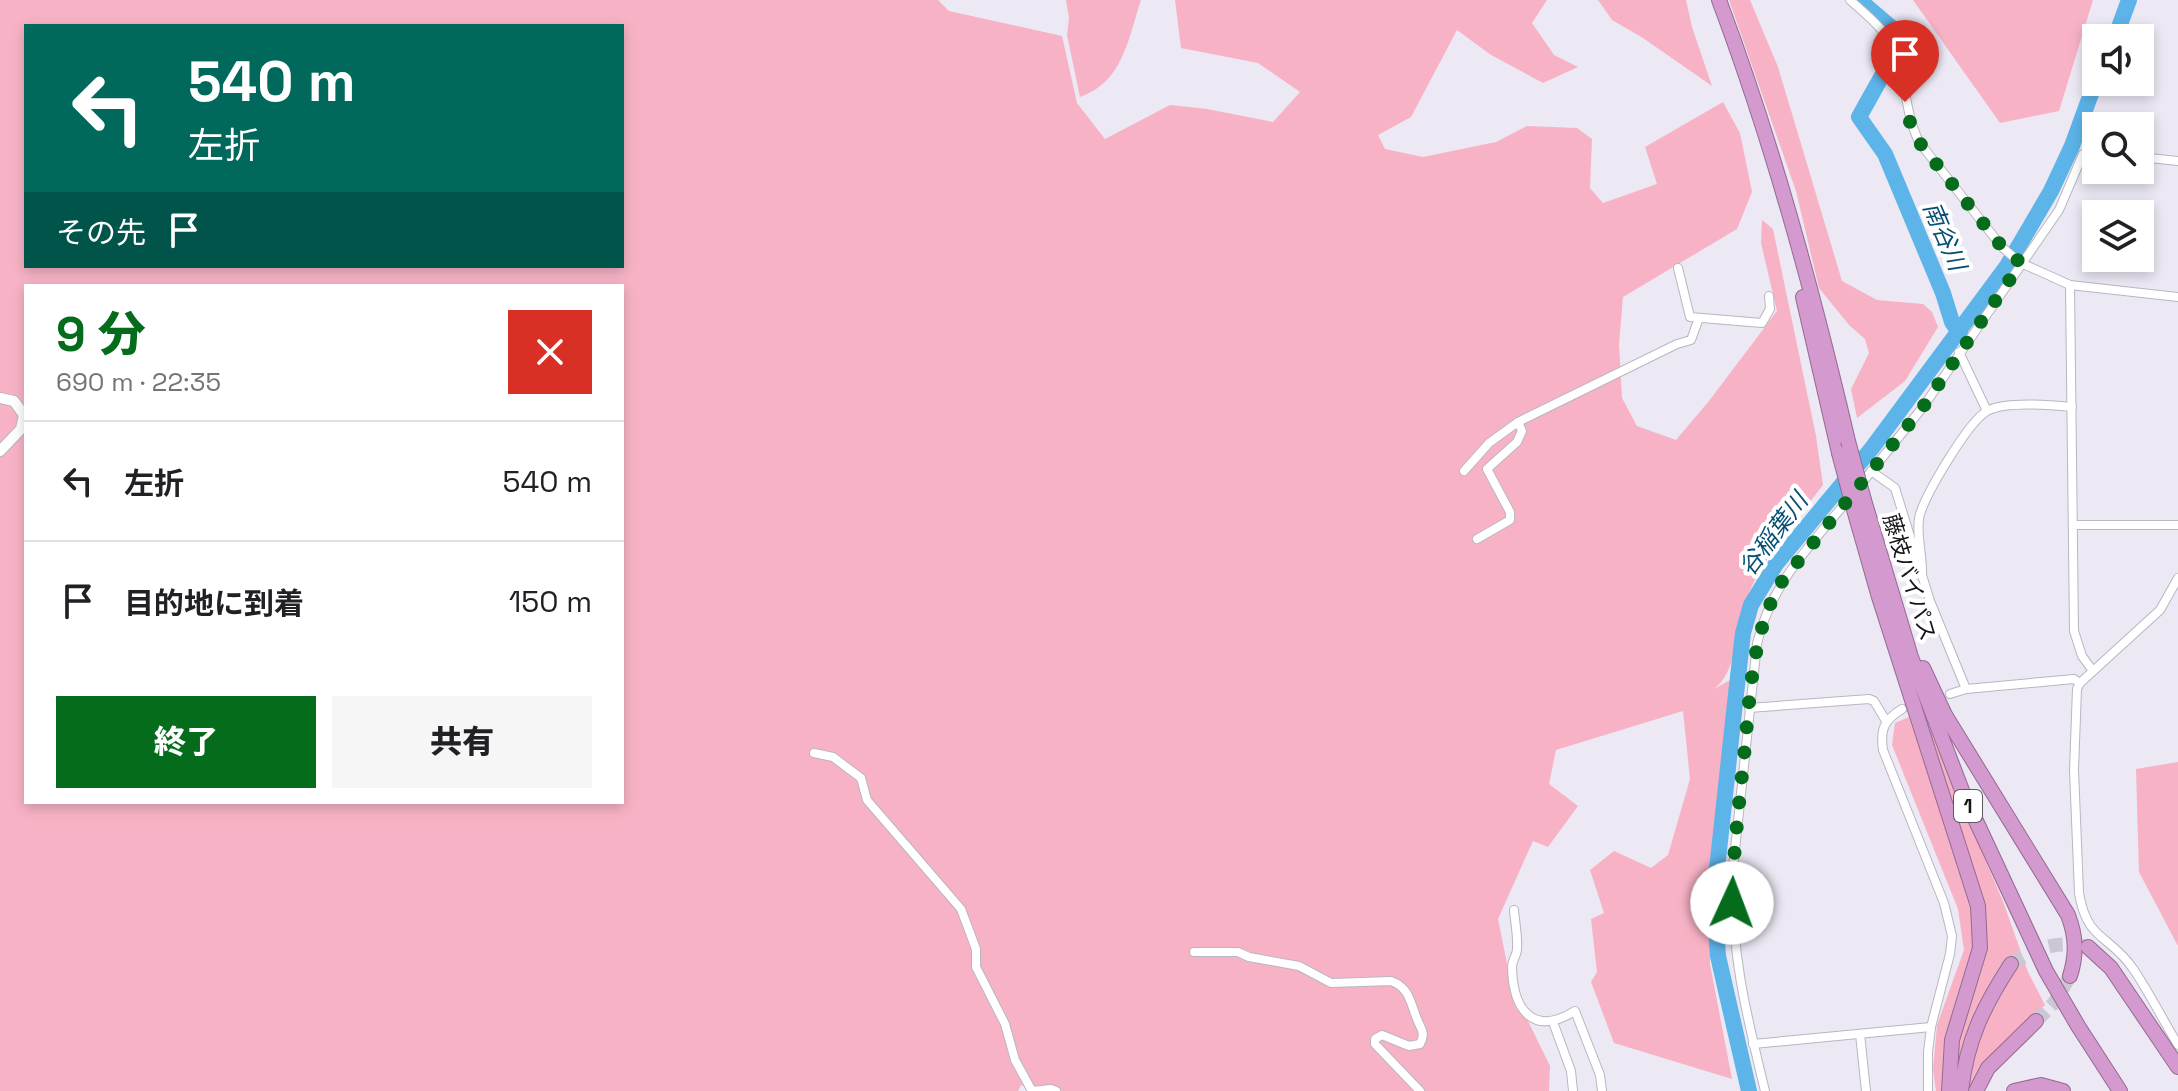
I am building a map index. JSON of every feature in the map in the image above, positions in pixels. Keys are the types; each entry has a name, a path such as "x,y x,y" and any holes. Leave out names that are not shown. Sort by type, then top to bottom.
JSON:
{"highway":[{"name":"藤枝バイパス","path":"1719,0 1769,143 1823,333 1844,447 1858,503 1938,732 1984,841 2061,1000 2120,1091"},
{"name":"1","path":"1858,503 1879,597 1978,906 1980,948 1952,1040 1949,1091"},
{"name":"1","path":"1894,606 1945,715 2068,915 2074,930 2075,949 2070,976"},
{"path":"2088,947 2111,968 2178,1067"},
{"path":"1961,1091 1971,1038 1992,994 2011,964"},
{"path":"1976,1091 1988,1068 2036,1021"},
{"path":"2014,1091 2041,1085 2063,1091"}],"street":[{"path":"1850,0 1880,27 1890,42 1897,57 1911,126 1919,142 2002,247 2020,263 2070,285 2178,297"},
{"path":"1765,1091 1737,970 1732,903 1757,644 1770,601 1780,584 1923,407 2059,210 2082,156"},
{"path":"2154,158 2178,161"},
{"path":"1678,268 1690,317 1762,323 1770,309 1769,296"},
{"path":"2070,285 2074,631 2082,656 2093,671"},
{"path":"1464,471 1489,443 1518,422 1691,340 1699,318"},
{"path":"1959,352 1987,411"},
{"path":"0,398 14,401 24,415 21,429 0,451"},
{"path":"1922,575 1920,514 1953,449 1987,411 2032,403 2072,407"},
{"path":"1477,539 1510,520 1510,512 1487,469 1517,442 1522,431 1518,422"},
{"path":"1871,471 1895,488 1922,575 1966,689"},
{"path":"2073,525 2178,525"},
{"path":"2178,578 2160,610 2080,683 2077,689 2074,770 2079,893 2087,925 2118,950 2134,969 2178,1045"},
{"path":"1950,694 1966,689 2074,679 2080,683"},
{"path":"1749,708 1869,699 1874,701 1886,721"},
{"path":"1902,709 1886,721 1881,735 1883,750 1949,920 1950,954 1931,1027 1928,1091"},
{"path":"814,753 833,757 861,778 867,800 961,909 976,949 976,967 1005,1024 1015,1060 1032,1091 1056,1091"},
{"path":"1514,910 1517,952 1512,968 1521,1004 1530,1017 1540,1023 1553,1022 1575,1011 1600,1075 1602,1091"},
{"path":"1194,952 1238,952 1249,957 1299,966 1331,983 1391,981 1399,984 1412,999 1423,1038 1420,1044 1409,1046 1382,1035 1375,1039 1375,1044 1420,1091"},
{"path":"1553,1022 1571,1071 1573,1091"},
{"path":"1753,1044 1931,1027"},
{"path":"1860,1034 1866,1091"}],"shaded area":[{"path":"0,0 938,0 949,11 1062,36 1077,103 1105,139 1170,105 1273,122 1300,92 1258,63 1181,48 1175,0 1547,0 1532,23 1554,55 1578,67 1543,83 1491,55 1457,30 1411,117 1378,135 1385,149 1423,157 1496,142 1527,126 1577,128 1592,139 1590,188 1603,203 1657,184 1645,147 1723,102 1740,133 1752,192 1737,229 1623,297 1619,344 1622,398 1637,426 1676,440 1777,311 1761,243 1762,220 1773,229 1816,436 1823,485 1777,544 1757,576 1743,609 1731,663 1714,689 1730,680 1710,872 1710,964 1732,1079 1614,1043 1591,982 1597,972 1591,919 1604,913 1590,870 1614,851 1651,868 1668,855 1690,779 1683,711 1556,750 1549,784 1578,806 1548,847 1533,841 1498,919 1516,1008 1528,1021 1550,1066 1549,1091 1038,1091 1021,1085 1018,1091 0,1091"},
{"path":"1066,0 1141,0 1115,70 1106,81 1080,97 1067,35 1069,18"},
{"path":"1598,0 1686,0 1712,86 1612,20"},
{"path":"1729,0 1750,0 1778,67 1842,281 1877,300 1923,304 1932,312 1938,327 1905,381 1857,418 1851,389 1869,353 1865,339 1849,325 1819,288 1796,191"},
{"path":"1913,0 2093,0 2086,24 2082,24 2082,36 2059,111 2000,123"},
{"path":"1909,717 1975,913 1974,954 1946,1091 1936,1091 1933,1069 1937,1025 1964,950 1958,909 1892,745 1895,723"},
{"path":"1930,729 2004,904 2028,972 2045,1005 2000,1048 1972,1091 1968,1091 1966,1074 2009,961 1959,1091 1953,1059 1984,952 1927,737"},
{"path":"2178,762 2178,946 2139,872 2136,769"}],"waterway":[{"name":"南谷川","path":"1859,0 1892,28 1897,49 1859,117 1885,154 1952,322 1960,333"},
{"name":"谷稲葉川","path":"2120,24 2129,0"},
{"name":"谷稲葉川","path":"1749,1091 1718,956 1715,914 1717,869 1743,633 1751,605 1776,564 1872,448 2007,266 2051,191 2090,96"}],"tunnel":[{"path":"1902,709 1950,694"},
{"path":"2011,964 2047,947 2065,944 2086,947"},
{"path":"2036,1021 2054,1003 2070,976"}],"route":[{"path":"1732,903 1757,644 1770,601 1780,584 1923,407 2021,263 2002,247 1919,142 1905,102"}]}
